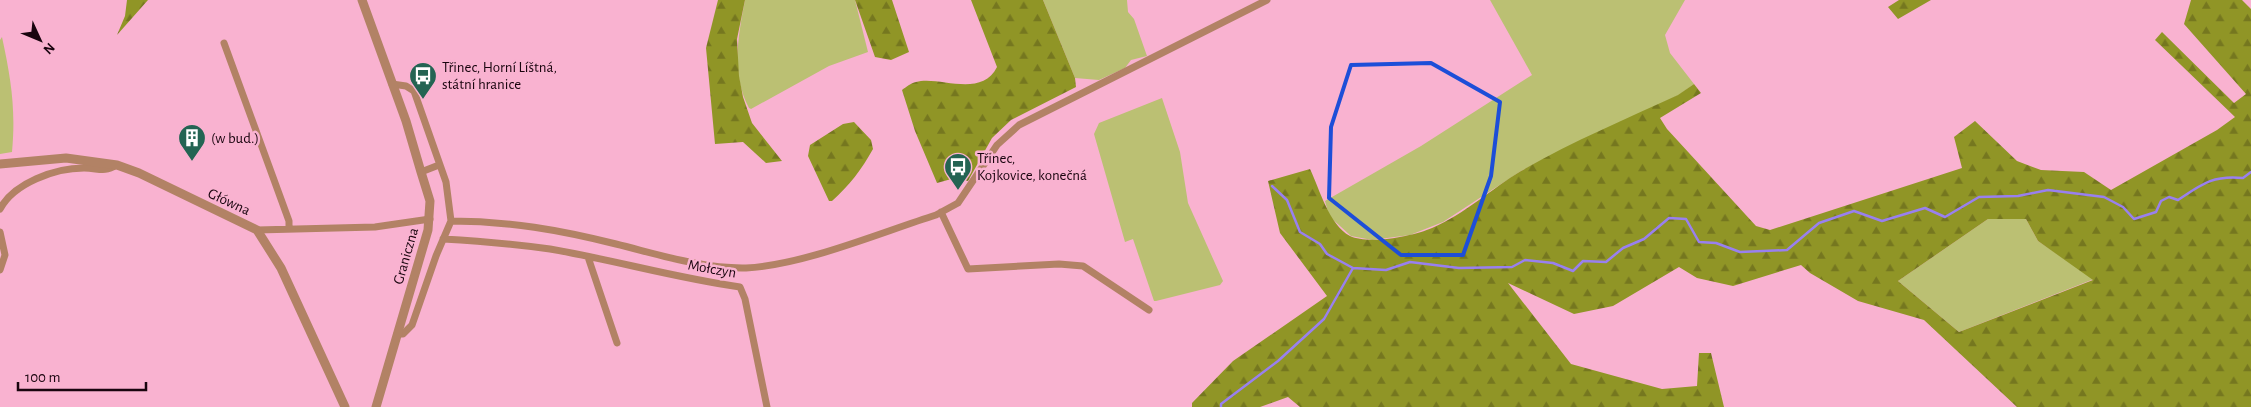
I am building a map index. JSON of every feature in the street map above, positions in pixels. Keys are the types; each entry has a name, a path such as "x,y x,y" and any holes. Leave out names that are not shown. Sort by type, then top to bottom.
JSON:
{"street":[{"path":"362,0 430,201 430,220"},
{"path":"451,221 517,223 556,230 681,261 744,268 777,264 814,254 941,212 958,203 997,145 1019,125 1267,0"},
{"path":"224,43 289,221 289,229"},
{"path":"392,84 406,86 414,91 446,182 451,221 412,325 403,334 397,334"},
{"name":"Główna","path":"0,164 66,158 117,165 138,173 257,230 281,268 345,407"},
{"path":"0,209 3,199 28,184 65,170 84,168 107,171 117,165"},
{"path":"421,172 439,165"},
{"path":"941,212 968,269 1059,264 1083,266 1149,310"},
{"name":"Graniczna","path":"257,230 375,227 430,220 376,407"},
{"path":"0,232 5,255 0,270"},
{"name":"Mołczyn","path":"443,239 510,244 588,257 689,280 740,286 745,299 767,407"},
{"path":"588,257 617,342"}],"highlighted area":[{"path":"1431,63 1500,102 1491,176 1463,255 1401,255 1329,198 1331,127 1351,65"}],"green space":[{"path":"127,0 148,0 117,35 125,16"},
{"path":"718,0 745,0 737,39 739,76 743,97 752,123 782,161 766,163 743,142 715,144 706,48"},
{"path":"745,0 855,0 868,52 829,66 751,109 743,95 738,68 738,41"},
{"path":"855,0 892,0 909,52 891,60 875,57"},
{"path":"971,0 1043,0 1075,78 1076,87 1011,120 992,138 968,181 955,178 937,183 915,131 902,90 916,82 936,81 970,84 981,82 990,77 997,67"},
{"path":"1043,0 1127,0 1128,12 1134,19 1147,56 1131,60 1125,68 1099,80 1075,78"},
{"path":"1490,0 1685,0 1665,35 1670,53 1694,84 1679,95 1521,171 1443,222 1410,235 1372,240 1351,236 1329,216 1325,201 1421,146 1532,75"},
{"path":"1899,0 1931,0 1898,19 1888,7"},
{"path":"2191,0 2242,0 2251,9 2251,407 2017,407 1924,320 1858,301 1810,273 1801,265 1733,286 1697,278 1679,267 1613,306 1574,314 1508,283 1571,364 1662,389 1697,386 1699,353 1711,353 1724,407 1300,407 1288,397 1260,407 1192,407 1192,403 1233,361 1327,296 1280,233 1268,181 1310,169 1331,216 1336,224 1350,236 1358,239 1380,240 1414,234 1432,228 1456,216 1510,178 1540,160 1678,95 1694,84 1701,93 1660,118 1667,129 1756,226 1770,230 1962,168 1954,137 1975,121 2017,161 2041,170 2084,172 2111,190 2217,130 2235,117 2155,40 2162,32 2234,103 2246,94 2184,24","holes":["1988,219 2026,219 2038,241 2093,280 1959,332 1898,281"]},
{"path":"2,37 10,81 13,122 12,152 0,154 0,40"},
{"path":"1162,98 1180,152 1188,203 1223,281 1220,285 1154,301 1133,239 1125,242 1094,134 1099,123"},
{"path":"854,122 871,140 873,149 850,183 832,201 829,201 808,156 810,145 843,124"},
{"path":"1988,219 2026,219 2038,241 2094,279 1959,332 1898,281"}],"waterway":[{"path":"1221,407 1221,404 1278,361 1324,319 1353,268 1386,270 1410,262 1459,268 1512,267 1525,260 1553,263 1573,271 1583,261 1606,262 1623,248 1644,239 1669,218 1686,219 1699,242 1716,243 1740,252 1787,250 1819,223 1854,211 1882,221 1925,208 1945,217 1979,197 2018,196 2048,190 2104,197 2123,207 2134,219 2156,212 2161,201 2169,197 2178,200 2208,182 2224,178 2243,178 2251,172"},
{"path":"1272,186 1287,200 1300,232 1320,244 1327,254 1353,268"}],"place":[{"name":"Třinec, Horní Líštná, státní hranice","path":"423,100"},
{"name":"(w bud.)","path":"192,162"},
{"name":"Třinec, Kojkovice, konečná","path":"958,191"}]}
